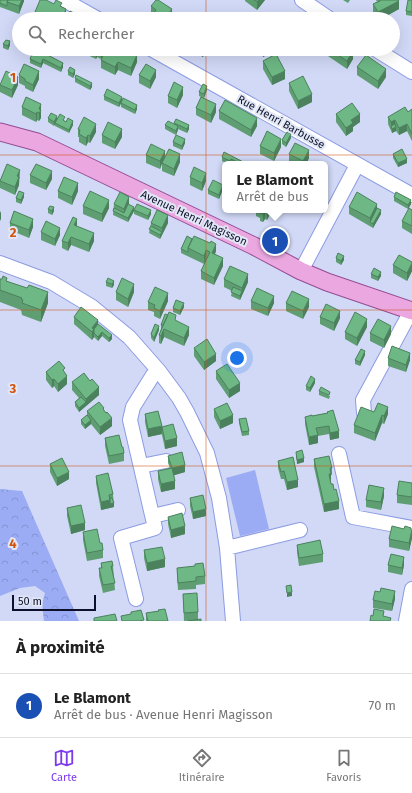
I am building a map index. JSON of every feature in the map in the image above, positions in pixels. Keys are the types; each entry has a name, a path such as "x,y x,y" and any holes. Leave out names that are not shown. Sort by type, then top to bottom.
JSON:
{"main road":[{"name":"Avenue Henri Magisson","path":"0,132 37,142 254,246 300,271 411,311"}],"street":[{"path":"64,0 85,12"},
{"path":"302,0 320,12"},
{"name":"Rue Henri Barbusse","path":"163,56 412,195"},
{"path":"386,56 412,72"},
{"path":"300,271 357,165"},
{"path":"0,262 51,282 92,306 128,337 159,371 175,393 187,412 207,453 219,498 227,548 233,621"},
{"path":"364,413 363,400 411,311"},
{"path":"136,599 121,538 155,528 130,420 133,407 153,375 159,371"},
{"path":"339,454 354,517 412,528"},
{"path":"141,466 166,461"},
{"path":"152,516 178,510"},
{"path":"227,548 300,530"},
{"path":"406,621 412,589"}],"green space":[{"path":"255,470 269,529 240,536 226,478"},
{"path":"0,489 22,491 79,621 44,621 42,604 45,593 35,586 20,588 0,596"}],"building":[{"path":"0,0 8,0 7,6 0,3"},
{"path":"8,0 22,0 19,6 7,2"},
{"path":"40,0 46,0 54,4 56,0 62,3 60,6 66,9 65,12 35,12"},
{"path":"156,0 158,0 172,9 170,12 154,12 156,10 151,6"},
{"path":"380,0 399,1 378,12 373,4"},
{"path":"408,0 412,0 412,12 406,11"},
{"path":"6,40 10,41 8,46 3,44"},
{"path":"31,56 50,56 63,63 61,68 43,59 41,64 30,59"},
{"path":"103,56 137,56 131,68 118,62 115,67 101,60"},
{"path":"272,56 277,56 285,71 272,77 263,61"},
{"path":"340,56 350,56 347,61"},
{"path":"365,56 367,56 386,69 378,81 357,67"},
{"path":"24,64 39,71 33,85 25,81 25,79 19,75"},
{"path":"146,64 156,70 150,81 139,75"},
{"path":"70,67 75,70 73,74 68,71"},
{"path":"6,71 18,77 12,90 0,85"},
{"path":"76,75 92,83 90,86 75,78"},
{"path":"303,76 312,94 298,101 289,83"},
{"path":"174,82 183,87 177,100 168,96"},
{"path":"203,84 207,86 204,94 199,92"},
{"path":"107,89 122,97 119,103 104,96"},
{"path":"26,97 41,104 39,109 41,110 39,113 37,112 36,114 22,107"},
{"path":"201,97 216,104 211,115 196,108"},
{"path":"123,98 137,105 135,110 121,103"},
{"path":"225,100 257,118 251,130 219,111"},
{"path":"352,103 360,114 351,120 353,123 346,128 336,114"},
{"path":"405,107 408,112 412,109 412,134 407,124 399,128 395,120 391,122 388,117"},
{"path":"51,113 57,116 54,122 48,118"},
{"path":"60,114 65,117 63,120 66,122 68,118 73,121 69,130 55,123"},
{"path":"84,117 96,124 90,136 88,135 86,138 79,134 80,130 78,129"},
{"path":"176,119 189,125 187,129 174,123"},
{"path":"168,121 178,126 176,131 165,125"},
{"path":"108,122 122,129 115,142 102,135"},
{"path":"395,124 396,127 392,129 391,126"},
{"path":"267,131 281,139 274,153 260,146"},
{"path":"287,132 291,134 286,143 282,140"},
{"path":"176,135 185,139 182,146 173,142"},
{"path":"295,143 309,150 303,161 289,154"},
{"path":"151,144 165,151 160,161 146,155"},
{"path":"169,149 180,154 174,169 162,163"},
{"path":"402,149 407,159 398,163 393,154"},
{"path":"224,152 241,161 231,159 230,161 222,157"},
{"path":"7,164 20,170 15,187 0,181"},
{"path":"36,164 52,171 46,183 30,175"},
{"path":"194,167 206,173 202,183 190,177"},
{"path":"64,177 78,183 72,197 58,191"},
{"path":"213,180 222,184 219,195 208,190"},
{"path":"19,191 24,193 21,200 16,198"},
{"path":"90,191 109,200 102,214 83,206"},
{"path":"120,192 129,197 124,209 114,204"},
{"path":"357,192 377,204 370,218 349,207"},
{"path":"396,192 411,200 408,205 394,197"},
{"path":"128,204 134,207 128,218 113,211 114,208 124,213"},
{"path":"137,204 151,210 148,216 134,210"},
{"path":"50,206 54,207 52,211 48,209"},
{"path":"377,208 381,210 373,224 370,222"},
{"path":"409,208 412,210 412,226 402,221"},
{"path":"157,210 168,215 162,228 151,223"},
{"path":"14,211 33,219 29,230 10,223"},
{"path":"73,217 77,219 74,225 94,233 89,244 71,237 68,243 62,241"},
{"path":"46,221 60,228 55,239 41,232"},
{"path":"151,226 162,232 160,235 149,229"},
{"path":"267,230 272,233 270,236 266,234"},
{"path":"187,236 192,239 188,252 181,249"},
{"path":"194,236 216,244 212,253 223,258 214,278 201,271 210,252 206,250 204,256 188,248"},
{"path":"338,253 344,256 341,261 336,258"},
{"path":"399,255 412,262 407,273 393,265"},
{"path":"230,266 248,274 242,288 224,279"},
{"path":"374,268 381,272 378,277 371,274"},
{"path":"3,276 7,278 6,281 27,288 29,285 48,292 41,310 22,303 22,298 0,290 0,279 2,279"},
{"path":"108,278 114,281 112,284 106,282"},
{"path":"122,278 134,284 128,299 116,292"},
{"path":"155,287 168,293 160,311 154,308 155,305 148,302"},
{"path":"233,287 242,291 240,296 231,292"},
{"path":"257,288 274,296 268,308 251,301"},
{"path":"292,291 309,299 303,311 286,303"},
{"path":"176,300 184,303 180,311 173,308"},
{"path":"326,304 340,311 334,323 320,317"},
{"path":"81,307 98,320 92,328 94,329 92,332 74,317"},
{"path":"169,312 176,315 175,320 189,327 184,338 164,329 161,336 159,335"},
{"path":"355,312 367,319 357,338 345,332"},
{"path":"165,314 168,315 163,325 161,325"},
{"path":"378,319 391,326 384,340 370,333"},
{"path":"98,324 112,335 109,338 102,332 98,337 94,333 94,329"},
{"path":"155,324 159,326 154,338 151,334"},
{"path":"207,339 216,354 204,362 194,348"},
{"path":"392,346 410,353 406,365 388,358"},
{"path":"361,349 365,351 360,362 355,360"},
{"path":"59,361 65,368 63,370 67,376 58,384 54,379 52,380 46,372"},
{"path":"227,364 240,383 229,390 216,371"},
{"path":"84,373 90,381 92,379 99,387 86,399 72,382"},
{"path":"311,376 315,379 310,388 306,386"},
{"path":"321,387 330,392 329,395 319,391"},
{"path":"81,397 86,402 79,408 75,402"},
{"path":"99,402 106,413 107,412 112,418 100,427 87,411"},
{"path":"227,403 233,415 220,421 214,409"},
{"path":"378,403 388,407 384,416 382,415 375,433 354,425 361,407 374,412"},
{"path":"333,410 339,431 330,433 329,426 316,428 318,435 309,437 305,417 328,413 327,412"},
{"path":"158,411 162,426 148,429 145,414"},
{"path":"87,415 91,420 85,425 81,420"},
{"path":"246,418 249,431 242,432 239,419"},
{"path":"173,424 177,438 165,441 162,427"},
{"path":"119,435 124,453 109,456 105,438"},
{"path":"302,450 304,458 297,460 296,452"},
{"path":"182,452 185,465 172,468 168,456"},
{"path":"329,456 332,468 330,468 331,474 329,474 331,484 333,484 334,490 336,489 339,501 324,504 314,459"},
{"path":"293,457 298,480 287,482 284,471 281,472 278,461"},
{"path":"62,458 69,472 57,478 50,464"},
{"path":"172,468 175,481 161,484 158,471"},
{"path":"108,473 113,494 109,495 110,500 101,502 96,476"},
{"path":"399,481 412,483 412,497 397,495"},
{"path":"369,485 384,488 381,502 366,500"},
{"path":"203,495 206,509 193,512 190,498"},
{"path":"110,498 112,498 114,503 110,504"},
{"path":"81,505 85,523 71,526 67,508"},
{"path":"182,513 185,526 171,530 168,517"},
{"path":"392,526 404,529 405,526 411,528 412,530 409,543 389,539"},
{"path":"97,529 103,550 87,553 83,532"},
{"path":"320,540 323,554 299,558 297,545"},
{"path":"162,547 165,559 147,563 144,550"},
{"path":"391,554 404,557 402,568 388,565"},
{"path":"112,561 113,566 111,566 115,583 103,585 99,568 102,568 101,563"},
{"path":"203,563 205,576 196,577 196,581 178,583 177,568 195,566 195,564"},
{"path":"291,585 292,592 287,593 286,586"},
{"path":"381,588 395,591 392,604 373,600 375,591 380,592"},
{"path":"197,593 198,612 184,613 183,594"},
{"path":"165,609 168,621 148,621 146,613"},
{"path":"374,609 384,611 383,616 391,618 390,621 370,621 371,615 373,616"},
{"path":"141,610 144,620 122,621 121,616"},
{"path":"115,614 117,621 94,621 94,618"},
{"path":"201,619 201,621 187,621"}],"place":[{"name":"Le Blamont","path":"275,241"}]}
